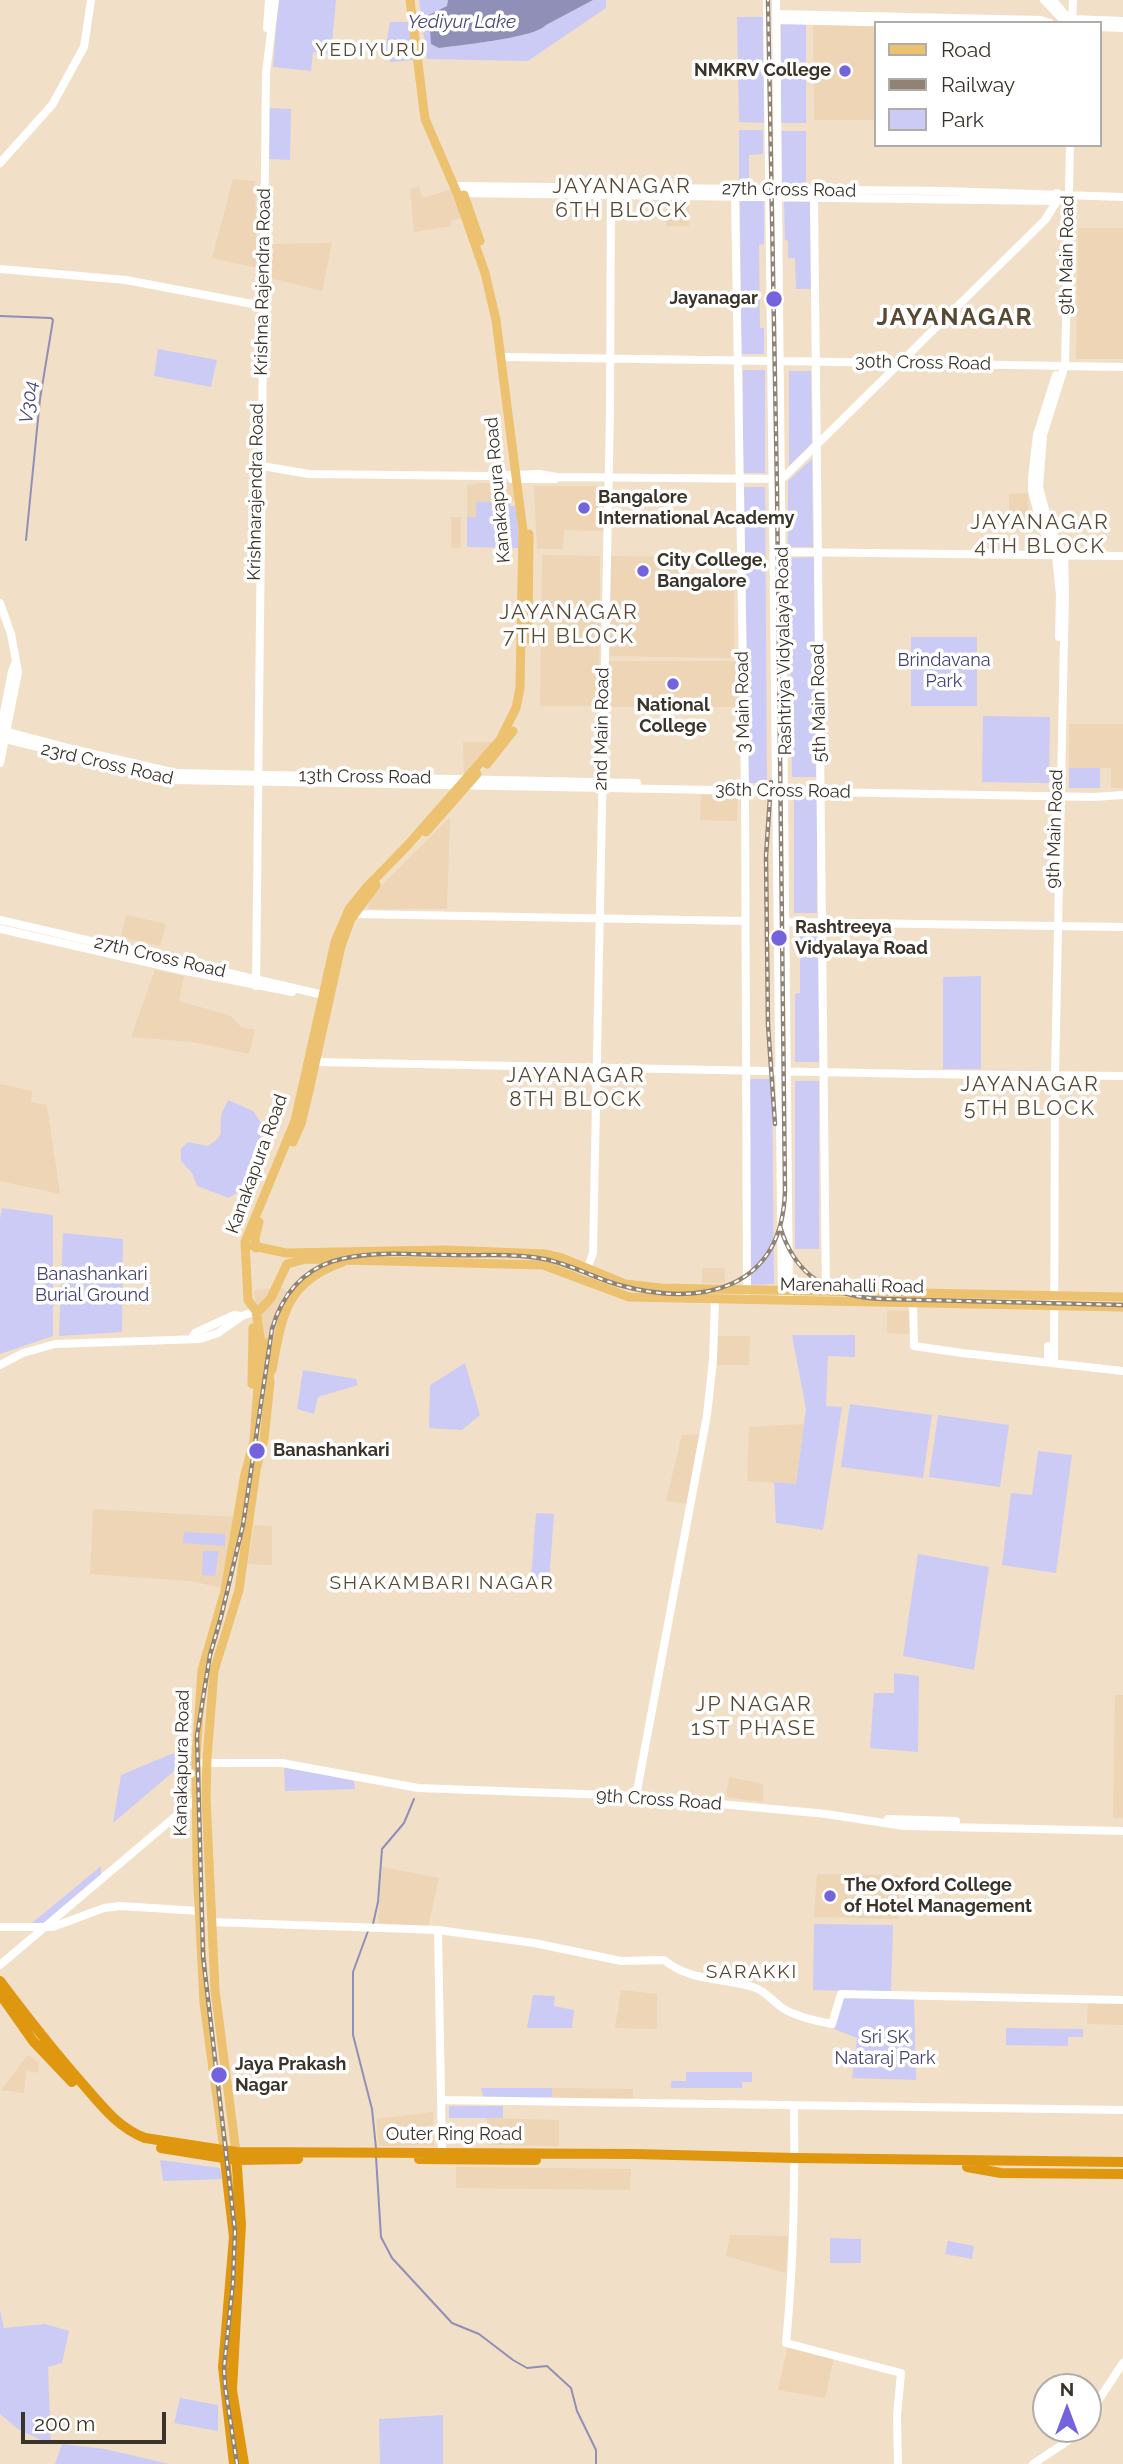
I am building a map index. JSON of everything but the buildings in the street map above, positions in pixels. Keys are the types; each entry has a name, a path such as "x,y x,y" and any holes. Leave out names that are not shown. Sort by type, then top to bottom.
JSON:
{"highway":[{"name":"Outer Ring Road","path":"0,1981 39,2034 102,2106 133,2134 230,2155"},
{"name":"Outer Ring Road","path":"0,1994 33,2041 119,2131 144,2145 230,2155 795,2162 1123,2171"},
{"name":"Outer Ring Road","path":"376,2155 442,2152 634,2154 795,2162 979,2161 1003,2157 1123,2160"},
{"name":"Kanakapura Road","path":"230,2155 234,2237 223,2368 234,2464"},
{"name":"Kanakapura Road","path":"230,2155 240,2237 232,2390 244,2464"}],"main road":[{"name":"Kanakapura Road","path":"230,2155 211,1922 207,1761 214,1671 239,1590 256,1470 264,1438 270,1382 258,1313 248,1300 245,1242 295,1121 335,942 349,909 465,782 505,743 517,721 524,699 529,617 529,553 502,320 490,272 459,189 425,118 410,0"},
{"name":"Kanakapura Road","path":"459,189 485,273 496,320 520,477"},
{"name":"Kanakapura Road","path":"256,1248 258,1225 301,1124 316,1062 324,995 354,914 370,891 465,782"},
{"name":"Marenahalli Road","path":"245,1242 256,1248 293,1257 527,1263 625,1284 660,1288 747,1291 786,1297 826,1292 1050,1301 1123,1307"},
{"name":"Marenahalli Road","path":"293,1257 446,1250 545,1254 562,1258 613,1293 629,1297 786,1297 914,1303 1123,1297"},
{"path":"258,1313 271,1298 286,1264 293,1257"},
{"path":"270,1382 288,1301 310,1277 348,1260"},
{"name":"Kanakapura Road","path":"230,2155 204,2003 196,1761 202,1670 225,1591 245,1474 254,1441 258,1313"}],"street":[{"path":"0,163 52,105 84,47 91,0"},
{"name":"Krishnarajendra Road","path":"258,465 262,73 269,0"},
{"name":"Krishna Rajendra Road","path":"260,306 267,73 275,0"},
{"name":"Rashtriya Vidyalaya Road","path":"767,0 774,193"},
{"name":"Rashtriya Vidyalaya Road","path":"776,0 774,193 781,788 786,922 786,1297"},
{"path":"1044,0 1070,21 1123,21"},
{"path":"1053,0 1061,13"},
{"path":"1070,21 1073,0"},
{"path":"776,17 1043,21"},
{"path":"776,17 874,21"},
{"path":"1102,27 1123,28"},
{"name":"9th Main Road","path":"1051,1362 1055,925 1065,624 1060,555 1038,487 1043,435 1065,365 1070,147"},
{"name":"27th Cross Road","path":"459,189 1057,197"},
{"name":"27th Cross Road","path":"611,191 736,197 774,193 814,198 1123,197"},
{"name":"2nd Main Road","path":"585,1274 593,1253 611,359 611,191"},
{"name":"3 Main Road","path":"736,197 745,788 747,1291"},
{"path":"254,982 258,465 309,474 484,476 487,480 552,474 557,477 778,479 817,446 1045,220 1057,197"},
{"name":"5th Main Road","path":"814,198 826,1292"},
{"path":"0,269 126,280 260,306"},
{"name":"30th Cross Road","path":"507,357 1123,368"},
{"name":"Rashtriya Vidyalaya Road","path":"778,479 783,552 777,1004 784,1070"},
{"path":"783,552 1123,556"},
{"path":"0,603 16,662 12,671 0,764"},
{"name":"23rd Cross Road","path":"3,735 174,780 256,779"},
{"path":"254,982 258,817 256,779"},
{"name":"13th Cross Road","path":"256,779 354,785 465,782"},
{"name":"36th Cross Road","path":"465,782 1058,794 1094,797 1123,795"},
{"path":"354,914 745,921"},
{"name":"27th Cross Road","path":"0,920 254,982"},
{"path":"786,922 1123,927"},
{"name":"27th Cross Road","path":"0,929 324,995"},
{"path":"316,1062 1123,1076"},
{"path":"636,1794 707,1415 713,1360 715,1299"},
{"path":"914,1303 912,1344 962,1353 1123,1371"},
{"path":"0,1365 15,1356 55,1344 191,1339 195,1334 234,1315 258,1313"},
{"name":"9th Cross Road","path":"196,1761 282,1759 416,1784 636,1794 905,1820 1123,1828"},
{"path":"0,1965 196,1799"},
{"path":"0,1927 53,1927 104,1908 120,1906 200,1911"},
{"path":"211,1922 438,1930 534,1943 621,1961 664,1960 690,1975 754,1987 770,1996 784,2009 832,2024 841,1994 1123,2000"},
{"path":"438,1930 442,2152"},
{"path":"442,2100 1123,2110"},
{"path":"794,2105 791,2295 786,2343 901,2373 897,2416 898,2464"},
{"path":"1102,2395 1123,2363"},
{"path":"1033,2464 1064,2443"}],"shaded area":[{"name":"NMKRV College","path":"934,20 874,21 874,120 814,120 813,21"},
{"path":"233,179 255,181 257,268 212,258"},
{"path":"419,187 423,198 452,189 461,218 451,221 451,226 414,232 410,189"},
{"path":"666,199 689,199 689,226 666,226"},
{"path":"1078,228 1123,228 1123,359 1076,359"},
{"path":"332,243 322,291 271,278 272,244"},
{"path":"515,483 517,501 476,502 476,517 467,517 467,485"},
{"path":"534,486 605,486 604,531 564,530 563,549 537,549"},
{"path":"1028,493 1029,526 1009,526 1009,494"},
{"path":"451,517 461,517 461,548 451,548"},
{"path":"542,555 600,556 599,706 540,706"},
{"path":"609,556 678,557 678,586 734,587 734,658 607,656"},
{"name":"National College","path":"606,661 741,661 741,707 606,707"},
{"path":"1069,724 1123,724 1123,788 1111,788 1111,768 1069,768"},
{"path":"463,742 495,742 464,774"},
{"path":"701,795 738,795 737,821 700,820"},
{"path":"450,817 447,909 368,909 371,896"},
{"path":"126,915 166,924 160,946 121,937"},
{"path":"155,970 184,976 179,1001 231,1016 241,1027 255,1030 249,1054 193,1042 131,1037"},
{"path":"0,1084 32,1091 31,1102 47,1105 60,1194 0,1181"},
{"path":"702,1268 725,1268 725,1283 702,1283"},
{"path":"283,1288 294,1301 289,1308 276,1365 260,1365 254,1290"},
{"path":"887,1310 910,1311 910,1334 887,1333"},
{"path":"716,1336 750,1336 749,1365 715,1365"},
{"path":"804,1424 796,1484 747,1481 749,1427"},
{"path":"702,1434 688,1504 666,1501 682,1435"},
{"path":"93,1509 236,1517 223,1588 190,1581 90,1574"},
{"path":"254,1525 272,1526 272,1565 248,1564"},
{"path":"1115,1695 1123,1695 1123,1818 1113,1818"},
{"path":"729,1777 763,1784 763,1802 726,1797"},
{"path":"382,1867 439,1878 428,1927 378,1923"},
{"path":"817,1874 899,1875 898,1919 814,1917"},
{"path":"621,1990 657,1994 657,2029 615,2028"},
{"path":"1088,2002 1123,2002 1123,2025 1087,2024"},
{"path":"28,2055 39,2063 38,2073 26,2070 24,2093 1,2090"},
{"path":"552,2088 633,2089 633,2099 552,2098"},
{"path":"433,2112 434,2146 379,2146 376,2119"},
{"path":"487,2118 559,2120 559,2146 487,2145"},
{"path":"456,2167 631,2169 630,2190 456,2188"},
{"path":"730,2235 788,2236 786,2273 726,2256"},
{"path":"788,2345 834,2357 825,2398 778,2390"}],"green space":[{"path":"278,0 336,0 331,55 313,52 311,71 273,67"},
{"path":"419,0 448,0 440,48 528,34 593,0 606,0 606,8 528,61 427,59"},
{"path":"737,17 763,17 764,123 739,122"},
{"path":"390,22 408,22 414,60 390,62 390,55 385,50"},
{"path":"781,23 806,23 806,123 781,123"},
{"path":"269,108 291,109 290,160 269,159"},
{"path":"739,130 763,130 763,154 749,155 749,185 739,185"},
{"path":"781,131 806,131 806,185 782,185"},
{"path":"740,200 764,201 764,244 759,245 760,328 764,328 764,354 741,354"},
{"path":"784,200 810,200 811,289 796,289 795,258 788,258 788,241 785,240"},
{"path":"158,349 217,360 211,387 154,376"},
{"path":"743,370 765,370 765,473 743,473"},
{"path":"789,371 811,371 812,443 789,466"},
{"path":"812,459 813,547 788,547 788,481"},
{"path":"744,487 765,487 767,783 746,783"},
{"path":"510,501 510,506 517,506 519,548 467,547 467,517 476,517 476,502"},
{"path":"814,557 816,777 792,777 789,558"},
{"name":"Brindavana Park","path":"911,637 977,637 977,706 911,706"},
{"path":"983,716 1050,717 1049,783 982,782"},
{"path":"1069,768 1100,768 1100,788 1069,788"},
{"path":"794,796 817,796 817,913 794,913"},
{"path":"800,933 818,933 819,1062 795,1062 795,994 800,993"},
{"path":"981,976 981,1069 943,1069 943,977"},
{"path":"749,1079 772,1079 774,1284 750,1285"},
{"path":"795,1081 819,1081 819,1249 795,1249"},
{"path":"228,1100 253,1111 262,1124 261,1145 247,1182 244,1188 229,1198 197,1186 192,1173 181,1161 181,1149 188,1142 208,1146 221,1134 222,1115"},
{"path":"2,1208 53,1215 53,1336 0,1354 0,1219"},
{"name":"Banashankari Burial Ground","path":"63,1233 123,1239 122,1332 59,1336"},
{"path":"792,1335 855,1335 855,1357 828,1356 826,1406 842,1407 823,1530 776,1523 774,1482 796,1484 806,1409"},
{"path":"465,1363 480,1415 462,1430 429,1428 430,1385"},
{"path":"303,1370 356,1379 358,1385 318,1397 314,1414 297,1409"},
{"path":"850,1404 932,1415 923,1478 841,1467"},
{"path":"938,1415 1009,1425 1000,1487 929,1477"},
{"path":"1038,1451 1072,1455 1056,1573 1002,1565 1011,1493 1032,1495"},
{"path":"536,1513 554,1514 549,1581 531,1580"},
{"path":"184,1532 225,1534 225,1546 183,1543"},
{"path":"203,1551 219,1551 215,1576 202,1575"},
{"path":"918,1554 989,1567 974,1670 903,1656"},
{"path":"894,1673 919,1676 918,1752 870,1748 874,1693 894,1693"},
{"path":"191,1751 192,1765 179,1767 113,1823 121,1775 171,1754"},
{"path":"284,1766 354,1781 355,1789 285,1791"},
{"path":"101,1866 101,1876 46,1923 32,1923"},
{"path":"814,1924 893,1925 891,1992 813,1990"},
{"path":"533,1995 555,1996 554,2006 574,2010 572,2028 527,2028"},
{"name":"Sri SK Nataraj Park","path":"841,1996 914,1998 916,2080 852,2078 857,2038 834,2029"},
{"path":"1006,2028 1083,2029 1083,2037 1068,2037 1068,2046 1006,2045"},
{"path":"686,2072 752,2072 752,2082 742,2082 742,2088 671,2088 671,2081 686,2081"},
{"path":"481,2088 552,2088 552,2098 484,2098"},
{"path":"449,2106 503,2106 503,2118 449,2118"},
{"path":"160,2160 220,2168 222,2179 163,2181"},
{"path":"830,2238 861,2239 861,2263 830,2263"},
{"path":"948,2241 974,2246 972,2259 945,2254"},
{"path":"0,2310 4,2328 45,2324 69,2331 62,2363 48,2367 51,2445 18,2429 0,2414"},
{"path":"180,2398 218,2405 218,2431 174,2423"},
{"path":"443,2415 443,2464 380,2464 379,2419"},
{"path":"62,2444 105,2449 169,2464 55,2464"}],"water":[{"name":"Yediyur Lake","path":"448,0 593,0 528,34 439,48 431,44 429,15 447,6"}],"waterway":[{"name":"V304","path":"0,316 53,320 40,399 26,540"},
{"path":"373,1924 378,1902 382,1849 404,1823 414,1799"},
{"path":"368,1931 353,1972 353,2035 372,2109 376,2148"},
{"path":"376,2157 381,2237 392,2258 452,2323 479,2334 527,2368 547,2366 571,2388 577,2411 596,2450 596,2464"}],"railway":[{"path":"237,2464 224,2368 235,2231 203,1956 197,1736 210,1655 243,1525 272,1329 284,1301 300,1280 320,1267 342,1259 394,1254 533,1257 563,1264 619,1285 650,1292 679,1294 707,1291 732,1284 753,1270 769,1251 780,1224 785,1191 768,0"},
{"path":"771,782 766,856 768,1025 775,1124"},
{"path":"780,1226 795,1259 806,1271 832,1289 848,1294 884,1299 1123,1305"}],"place":[{"name":"NMKRV College","path":"845,71"},
{"name":"Jayanagar","path":"774,299"},
{"name":"Bangalore International Academy","path":"584,508"},
{"name":"City College, Bangalore","path":"643,571"},
{"name":"National College","path":"673,684"},
{"name":"Rashtreeya Vidyalaya Road","path":"779,938"},
{"name":"Banashankari","path":"257,1451"},
{"name":"The Oxford College of Hotel Management","path":"830,1896"},
{"name":"Jaya Prakash Nagar","path":"219,2075"}],"district":[{"name":"YEDIYURU","path":"371,50"},
{"name":"JAYANAGAR 6TH BLOCK","path":"622,199"},
{"name":"JAYANAGAR","path":"955,318"},
{"name":"JAYANAGAR 4TH BLOCK","path":"1040,535"},
{"name":"JAYANAGAR 7TH BLOCK","path":"569,625"},
{"name":"JAYANAGAR 8TH BLOCK","path":"576,1088"},
{"name":"JAYANAGAR 5TH BLOCK","path":"1030,1097"},
{"name":"SHAKAMBARI NAGAR","path":"442,1583"},
{"name":"JP NAGAR 1ST PHASE","path":"754,1717"},
{"name":"SARAKKI","path":"752,1972"}]}
